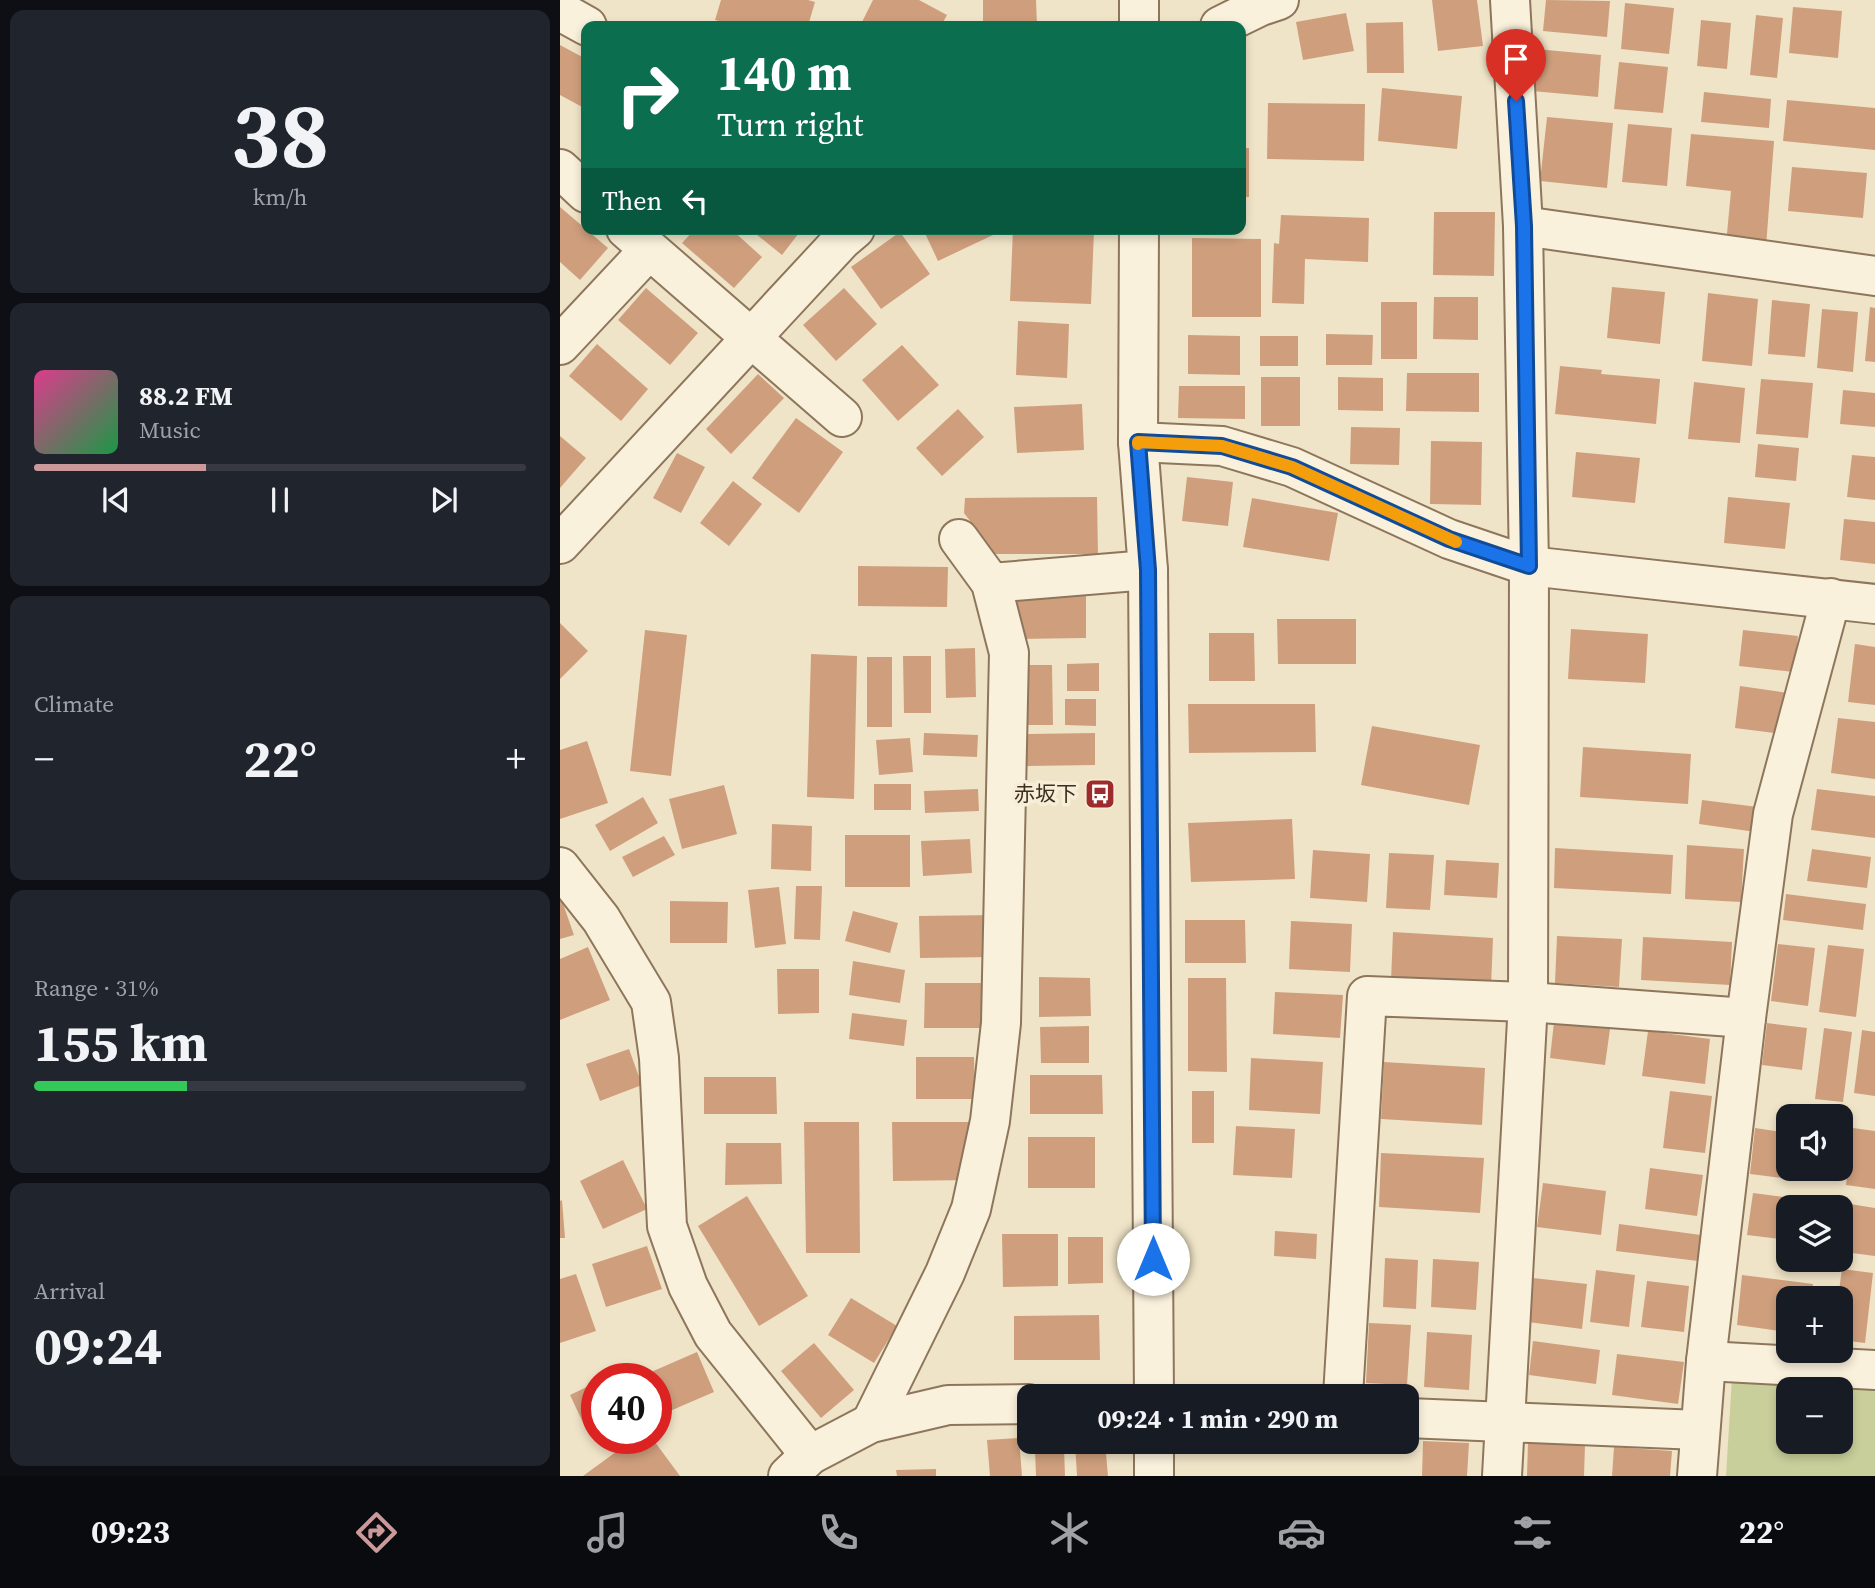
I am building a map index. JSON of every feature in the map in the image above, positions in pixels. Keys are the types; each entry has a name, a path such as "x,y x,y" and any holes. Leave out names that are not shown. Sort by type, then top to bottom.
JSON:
{"street":[{"path":"1139,0 1139,21"},
{"path":"1230,21 1279,0"},
{"path":"1502,1476 1528,1002 1529,566 1524,226 1510,0"},
{"path":"560,11 581,23"},
{"path":"560,169 581,188"},
{"path":"1524,226 1875,276"},
{"path":"560,544 752,339 842,235"},
{"path":"1139,235 1138,442 1148,570 1154,1384"},
{"path":"560,345 638,239 842,417"},
{"path":"1138,442 1222,446 1292,467 1449,539 1529,566 1875,604"},
{"path":"871,1423 945,1273 971,1209 990,1121 1001,1023 1009,653 991,583 959,539"},
{"path":"991,583 1148,570"},
{"path":"1697,1476 1706,1361 1773,814 1831,598"},
{"path":"560,867 601,919 651,1002 659,1058 667,1226 688,1286 713,1334 799,1466 871,1423 948,1405 1017,1404"},
{"path":"1344,1384 1367,996 1528,1002 1746,1018"},
{"path":"1706,1361 1875,1370"},
{"path":"1419,1418 1699,1430"},
{"path":"1154,1454 1154,1476"}],"green space":[{"path":"1732,1377 1776,1380 1776,1454 1853,1454 1853,1385 1875,1387 1875,1476 1726,1476"}],"building":[{"path":"721,0 815,2 809,21 715,20"},
{"path":"873,0 919,0 947,15 944,21 862,21"},
{"path":"983,0 1036,0 1037,21 983,21"},
{"path":"1432,0 1477,0 1483,46 1438,51"},
{"path":"1546,0 1610,1 1607,37 1543,31"},
{"path":"1625,3 1674,8 1669,54 1621,49"},
{"path":"1793,7 1842,11 1838,58 1789,53"},
{"path":"1346,13 1354,51 1303,60 1296,22"},
{"path":"1756,15 1783,18 1777,78 1750,75"},
{"path":"1701,20 1731,23 1727,69 1697,66"},
{"path":"1403,22 1404,73 1367,73 1366,23"},
{"path":"560,45 581,56 581,106 560,95"},
{"path":"1536,49 1601,55 1598,97 1532,91"},
{"path":"1619,62 1668,67 1663,113 1614,109"},
{"path":"1382,88 1462,96 1457,149 1378,141"},
{"path":"1704,92 1771,99 1769,128 1701,122"},
{"path":"1787,100 1875,108 1875,150 1783,141"},
{"path":"1268,103 1365,104 1364,161 1267,159"},
{"path":"1547,117 1613,123 1607,188 1540,181"},
{"path":"1628,124 1672,128 1667,186 1622,182"},
{"path":"1691,134 1774,141 1766,247 1726,244 1731,191 1686,186"},
{"path":"1246,148 1249,148 1249,197 1246,197"},
{"path":"1792,167 1867,173 1863,218 1788,211"},
{"path":"560,207 581,225 581,235 593,235 608,248 580,280 560,262"},
{"path":"1434,212 1495,212 1494,276 1433,275"},
{"path":"1281,215 1369,218 1368,262 1305,259 1304,304 1272,303 1274,243 1279,244"},
{"path":"689,235 738,235 762,257 734,288 682,243"},
{"path":"757,235 797,235 782,255"},
{"path":"896,235 902,235 930,274 881,309 851,267"},
{"path":"926,235 993,235 938,261"},
{"path":"1013,235 1094,235 1091,304 1010,301"},
{"path":"1192,238 1261,239 1261,317 1192,317"},
{"path":"1612,287 1665,292 1660,344 1607,338"},
{"path":"646,288 698,333 670,365 618,320"},
{"path":"844,288 877,324 836,361 803,325"},
{"path":"1708,293 1758,299 1752,366 1702,361"},
{"path":"1434,297 1478,297 1478,340 1433,339"},
{"path":"1772,300 1810,304 1805,357 1768,354"},
{"path":"1381,302 1417,302 1417,359 1381,359"},
{"path":"1870,307 1875,308 1875,362 1865,361"},
{"path":"1822,309 1858,312 1853,372 1817,368"},
{"path":"1018,321 1069,324 1067,378 1016,375"},
{"path":"1326,334 1373,335 1372,365 1326,365"},
{"path":"1188,335 1240,336 1240,375 1188,374"},
{"path":"1260,336 1298,336 1298,366 1260,366"},
{"path":"597,344 648,389 621,421 569,376"},
{"path":"902,345 939,385 898,421 862,380"},
{"path":"1560,366 1602,370 1601,374 1660,379 1656,424 1555,414"},
{"path":"1407,373 1479,373 1479,412 1406,411"},
{"path":"758,374 784,398 731,454 706,429"},
{"path":"1261,377 1300,377 1300,426 1261,426"},
{"path":"1338,377 1383,378 1383,411 1338,410"},
{"path":"1761,379 1813,383 1808,438 1756,434"},
{"path":"1694,382 1745,388 1740,443 1688,439"},
{"path":"1179,386 1245,386 1245,419 1178,418"},
{"path":"1843,390 1875,393 1875,427 1840,424"},
{"path":"1082,404 1084,450 1017,453 1014,407"},
{"path":"958,409 984,437 942,476 916,448"},
{"path":"796,418 843,452 799,513 752,478"},
{"path":"1351,427 1400,428 1399,465 1350,464"},
{"path":"560,436 586,458 560,488"},
{"path":"1431,441 1482,442 1481,505 1430,504"},
{"path":"1758,444 1799,448 1796,481 1755,477"},
{"path":"1576,452 1640,458 1635,503 1572,497"},
{"path":"677,453 705,467 681,513 653,498"},
{"path":"1852,455 1875,457 1875,500 1847,497"},
{"path":"1187,477 1233,482 1228,526 1182,521"},
{"path":"733,481 762,504 729,546 700,523"},
{"path":"1097,497 1098,554 995,554 964,513 965,498"},
{"path":"1728,497 1790,503 1785,549 1724,543"},
{"path":"1252,498 1338,513 1329,561 1243,547"},
{"path":"1844,519 1875,522 1875,564 1840,560"},
{"path":"858,566 948,567 947,607 858,606"},
{"path":"1015,593 1086,593 1086,638 1015,639"},
{"path":"1277,619 1356,619 1356,664 1278,664"},
{"path":"560,623 588,651 560,679"},
{"path":"1571,629 1648,634 1645,683 1568,679"},
{"path":"645,630 687,635 671,776 630,771"},
{"path":"1743,630 1798,636 1794,672 1739,666"},
{"path":"1209,633 1254,633 1255,681 1209,681"},
{"path":"1855,644 1875,647 1875,705 1848,702"},
{"path":"975,648 976,697 946,698 945,649"},
{"path":"811,654 857,656 854,799 807,797"},
{"path":"903,656 931,656 931,713 904,713"},
{"path":"867,657 892,657 892,727 867,727"},
{"path":"1099,663 1099,691 1067,691 1067,664"},
{"path":"1022,665 1052,665 1053,725 1022,725"},
{"path":"1740,686 1788,693 1783,734 1735,728"},
{"path":"1065,699 1096,699 1096,726 1065,725"},
{"path":"1188,704 1315,704 1316,752 1189,753"},
{"path":"1838,718 1875,722 1875,779 1831,773"},
{"path":"1372,726 1480,745 1469,805 1361,785"},
{"path":"924,733 978,735 977,757 923,755"},
{"path":"1095,733 1095,765 1027,766 1027,734"},
{"path":"910,738 913,772 879,775 876,740"},
{"path":"587,741 608,803 560,819 560,750"},
{"path":"1583,747 1691,754 1688,804 1580,797"},
{"path":"874,784 911,784 911,810 874,810"},
{"path":"724,785 737,834 682,849 669,799"},
{"path":"978,789 979,811 925,813 924,791"},
{"path":"1817,789 1875,796 1875,838 1811,830"},
{"path":"643,797 658,823 610,851 595,825"},
{"path":"1702,800 1758,807 1756,832 1699,824"},
{"path":"1292,819 1295,879 1191,882 1188,823"},
{"path":"772,824 812,826 811,871 771,869"},
{"path":"845,835 910,835 910,887 845,887"},
{"path":"664,836 675,855 633,877 622,857"},
{"path":"970,839 972,873 923,876 921,841"},
{"path":"1687,845 1744,849 1741,902 1685,899"},
{"path":"1555,848 1673,855 1671,894 1554,888"},
{"path":"1812,849 1871,857 1867,888 1807,881"},
{"path":"1313,850 1370,854 1367,902 1310,898"},
{"path":"1389,853 1434,855 1430,910 1386,908"},
{"path":"1446,860 1499,863 1497,898 1444,895"},
{"path":"796,886 822,886 820,940 794,939"},
{"path":"779,887 786,944 755,948 748,890"},
{"path":"1786,894 1866,904 1863,930 1783,920"},
{"path":"560,895 574,935 560,939"},
{"path":"670,901 728,902 727,943 670,943"},
{"path":"853,911 898,923 890,953 845,941"},
{"path":"995,915 995,957 920,958 919,916"},
{"path":"1185,920 1245,920 1246,963 1185,963"},
{"path":"1291,921 1352,924 1350,972 1289,969"},
{"path":"1393,932 1493,938 1491,987 1391,981"},
{"path":"1557,936 1622,939 1619,987 1555,983"},
{"path":"1643,937 1732,942 1730,985 1641,980"},
{"path":"1778,944 1815,948 1808,1006 1771,1001"},
{"path":"1828,945 1864,949 1856,1017 1819,1012"},
{"path":"588,947 610,1000 560,1020 560,959"},
{"path":"853,961 905,970 900,1003 849,995"},
{"path":"777,969 819,969 819,1013 778,1014"},
{"path":"1039,977 1090,978 1091,1016 1039,1017"},
{"path":"1188,978 1226,978 1227,1072 1188,1071"},
{"path":"925,983 987,983 987,1028 924,1028"},
{"path":"1275,992 1343,995 1340,1038 1273,1034"},
{"path":"852,1013 907,1020 904,1046 849,1039"},
{"path":"1554,1022 1610,1029 1605,1065 1550,1058"},
{"path":"1767,1023 1807,1028 1802,1070 1762,1065"},
{"path":"1089,1026 1089,1063 1041,1063 1040,1027"},
{"path":"1824,1028 1852,1032 1843,1102 1815,1099"},
{"path":"1862,1030 1875,1032 1875,1096 1854,1093"},
{"path":"1648,1031 1710,1039 1705,1084 1642,1076"},
{"path":"629,1049 642,1085 600,1101 586,1064"},
{"path":"916,1057 974,1057 975,1099 916,1099"},
{"path":"1251,1058 1323,1062 1320,1114 1249,1110"},
{"path":"1384,1062 1485,1068 1482,1125 1381,1119"},
{"path":"1030,1075 1102,1075 1103,1114 1030,1114"},
{"path":"704,1077 776,1077 777,1114 704,1114"},
{"path":"1192,1091 1214,1091 1214,1143 1192,1143"},
{"path":"1670,1091 1712,1096 1705,1153 1663,1148"},
{"path":"804,1122 859,1122 860,1253 806,1253"},
{"path":"892,1122 973,1122 974,1180 893,1181"},
{"path":"1236,1126 1295,1129 1292,1178 1233,1175"},
{"path":"1755,1128 1776,1131 1776,1177 1750,1174"},
{"path":"1853,1128 1875,1131 1875,1189 1846,1185 1846,1181 1853,1181"},
{"path":"1028,1137 1095,1137 1095,1188 1028,1188"},
{"path":"726,1143 781,1143 782,1184 725,1185"},
{"path":"1381,1153 1484,1158 1480,1213 1379,1207"},
{"path":"623,1160 647,1209 603,1229 580,1181"},
{"path":"1650,1168 1703,1175 1697,1216 1645,1209"},
{"path":"1543,1183 1606,1191 1601,1235 1537,1227"},
{"path":"1753,1193 1776,1196 1776,1239 1747,1235"},
{"path":"747,1196 808,1296 759,1326 698,1226"},
{"path":"562,1200 565,1238 560,1238"},
{"path":"1853,1204 1875,1208 1875,1256 1853,1253"},
{"path":"1619,1224 1701,1235 1698,1261 1616,1251"},
{"path":"1275,1231 1317,1234 1316,1259 1274,1256"},
{"path":"1002,1234 1058,1234 1058,1286 1003,1287"},
{"path":"1068,1237 1103,1237 1103,1283 1068,1284"},
{"path":"647,1246 662,1289 606,1307 592,1264"},
{"path":"1385,1258 1418,1260 1416,1309 1383,1307"},
{"path":"1433,1259 1479,1262 1476,1310 1431,1307"},
{"path":"1596,1270 1635,1275 1629,1327 1590,1322"},
{"path":"1842,1272 1873,1273 1865,1343 1853,1342 1853,1286 1840,1286"},
{"path":"576,1274 596,1331 560,1343 560,1279"},
{"path":"1742,1275 1813,1284 1776,1286 1776,1330 1737,1325"},
{"path":"1533,1278 1587,1284 1582,1329 1528,1322"},
{"path":"1647,1281 1689,1286 1684,1332 1641,1327"},
{"path":"851,1298 897,1326 874,1363 828,1335"},
{"path":"1099,1315 1100,1360 1014,1360 1014,1316"},
{"path":"1369,1323 1411,1325 1407,1384 1366,1383"},
{"path":"1427,1332 1472,1335 1469,1390 1424,1387"},
{"path":"1533,1341 1600,1350 1596,1384 1529,1375"},
{"path":"814,1343 854,1390 821,1418 781,1371"},
{"path":"697,1352 714,1392 672,1410 672,1363"},
{"path":"1617,1354 1684,1362 1678,1404 1612,1395"},
{"path":"581,1390 581,1418 570,1395"},
{"path":"1017,1438 1022,1476 990,1476 987,1440"},
{"path":"1423,1441 1469,1443 1467,1476 1422,1476"},
{"path":"1528,1441 1585,1444 1584,1476 1527,1476"},
{"path":"1614,1447 1672,1451 1670,1476 1612,1476"},
{"path":"613,1454 664,1454 680,1476 583,1476"},
{"path":"1035,1454 1064,1454 1065,1476 1036,1476"},
{"path":"1076,1454 1106,1454 1108,1476 1077,1476"},
{"path":"936,1469 936,1476 897,1476 896,1470"}],"slow traffic":[{"path":"1138,444 1222,446 1292,467 1456,542"}],"place":[{"name":"赤坂下","path":"1100,794"}],"route":[{"path":"1153,1259 1148,570 1138,442 1222,446 1292,467 1449,539 1529,566 1524,226 1516,101"}]}
